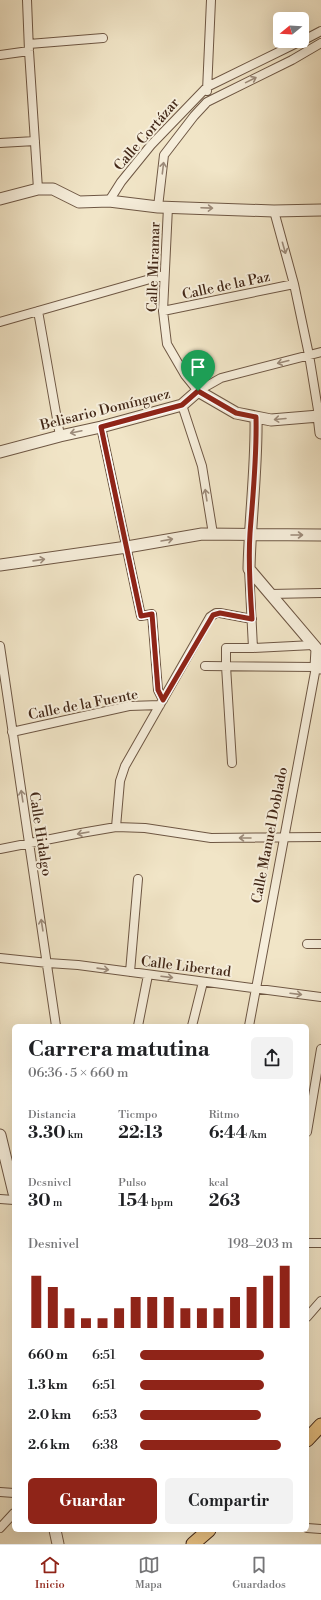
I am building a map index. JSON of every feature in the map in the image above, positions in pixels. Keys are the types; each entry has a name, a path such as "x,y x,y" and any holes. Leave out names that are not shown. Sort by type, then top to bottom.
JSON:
{"main road":[{"path":"309,1438 321,1426"},
{"path":"193,1544 207,1532"}],"street":[{"path":"27,0 38,189"},
{"path":"207,102 206,87 211,0"},
{"path":"309,38 321,32"},
{"path":"0,55 29,48 103,38"},
{"name":"Calle Miramar","path":"198,391 185,375 167,344 163,311 164,155 194,116 207,102 292,60 321,43"},
{"path":"206,87 287,48"},
{"name":"Calle Cortázar","path":"109,201 121,182 151,145 206,87"},
{"path":"0,143 35,141"},
{"path":"0,199 38,189 53,189 79,202 109,201 164,207 274,211 321,210"},
{"path":"274,211 294,284 309,355 321,433"},
{"path":"0,322 164,275"},
{"name":"Calle de la Paz","path":"163,311 294,284"},
{"path":"38,311 60,436"},
{"path":"182,405 198,391 221,378 321,352"},
{"path":"198,391 236,413 271,420 319,416"},
{"name":"Belisario Domínguez","path":"0,452 182,405 202,466 212,534"},
{"path":"253,648 249,569 250,534 257,450 256,417"},
{"path":"101,427 141,616 152,614 158,690 162,702"},
{"path":"0,565 127,547 202,534 321,535"},
{"path":"249,569 317,647"},
{"path":"270,594 321,593"},
{"path":"119,828 120,781 125,766 210,617 216,613 220,613 252,619"},
{"name":"Calle Hidalgo","path":"0,646 48,963 56,1024"},
{"path":"232,763 226,648 317,647"},
{"name":"Calle Manuel Doblado","path":"249,1024 318,667 317,647"},
{"path":"206,666 318,667"},
{"name":"Calle de la Fuente","path":"12,732 130,706 162,702"},
{"path":"0,849 81,833 119,828 145,828 211,838 321,837"},
{"path":"129,972 138,879"},
{"path":"307,944 321,944"},
{"name":"Calle Libertad","path":"0,958 78,965 321,997"},
{"path":"138,1024 148,975"},
{"path":"192,1024 203,982"},
{"path":"309,1120 321,1049"},
{"path":"0,1135 12,1184"},
{"path":"0,1199 12,1200"},
{"path":"309,1243 321,1243"},
{"path":"309,1315 321,1301"},
{"path":"0,1492 12,1493"},
{"path":"0,1528 12,1515"},
{"path":"309,1528 321,1529"},
{"path":"55,1532 58,1544"}],"route":[{"path":"198,391 236,413 256,417 257,450 250,534 249,569 252,619 220,613 216,613 210,617 163,700 158,690 152,614 141,616 101,427 182,405 198,391"}]}
